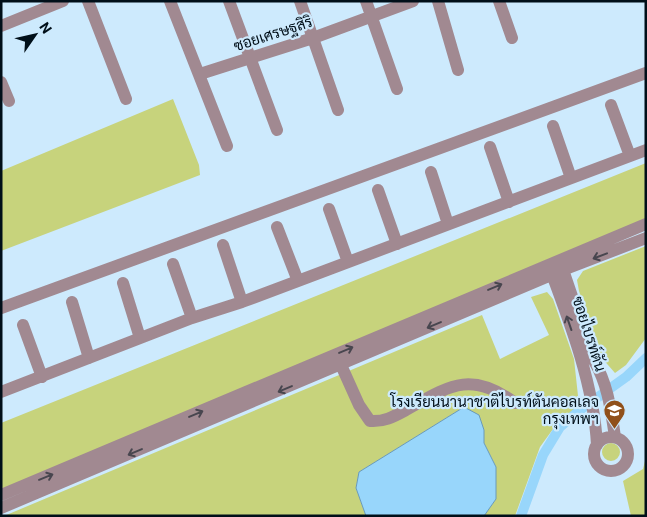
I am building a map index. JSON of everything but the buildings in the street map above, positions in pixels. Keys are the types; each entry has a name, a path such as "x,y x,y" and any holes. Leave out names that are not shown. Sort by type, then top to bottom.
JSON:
{"street":[{"path":"1,26 63,1"},
{"path":"88,1 126,99"},
{"path":"170,1 227,146"},
{"path":"229,1 278,130"},
{"path":"300,1 338,110"},
{"path":"366,1 397,89"},
{"name":"ซอยเศรษฐสิริ","path":"200,74 252,59 413,1"},
{"path":"438,1 458,70"},
{"path":"499,1 512,38"},
{"path":"1,308 646,73"},
{"path":"1,82 9,101"},
{"path":"612,105 630,156"},
{"path":"553,126 571,178"},
{"path":"490,146 509,202"},
{"path":"1,392 192,318 242,302 646,150"},
{"path":"431,172 448,224"},
{"path":"378,190 397,244"},
{"path":"329,209 348,262"},
{"path":"1,508 341,365 555,268 646,224"},
{"path":"277,227 298,281"},
{"path":"1,495 555,268 646,238"},
{"path":"223,245 242,302"},
{"path":"173,264 192,318"},
{"name":"ซอยไบรท์ตัน","path":"555,268 594,361 602,375 611,408 615,437 625,444 628,454 625,464 616,470 605,470 598,464 595,457 596,424 584,370 555,268"},
{"path":"123,283 140,338"},
{"path":"72,302 90,358"},
{"path":"23,325 42,377"},
{"path":"341,365 359,405 370,421 379,422 389,419 441,390 461,385 484,385 500,392 515,403"},
{"path":"596,445 605,438 615,437"}],"green space":[{"path":"173,99 199,165 200,175 1,251 1,171"},
{"path":"646,163 646,219 1,490 1,423"},
{"path":"646,246 646,338 626,365 615,373 601,357 577,280 583,271"},
{"path":"547,292 553,299 574,359 579,405 553,429 540,447 515,516 484,516 496,499 496,467 484,443 484,430 464,407 359,472 356,488 366,516 4,516 482,315 500,359 549,335 531,297"},
{"path":"611,443 617,446 620,452 617,458 611,461 605,458 602,452 605,446"},
{"path":"646,457 646,516 631,516 623,481 643,469"}],"water":[{"path":"464,407 479,415 484,430 484,443 496,467 496,499 484,516 366,516 356,488 359,472"}],"waterway":[{"path":"521,516 543,455 560,427 626,377 646,358"}],"place":[{"name":"โรงเรียนนานาชาติไบรท์ตันคอลเลจ กรุงเทพฯ","path":"615,430"}]}
